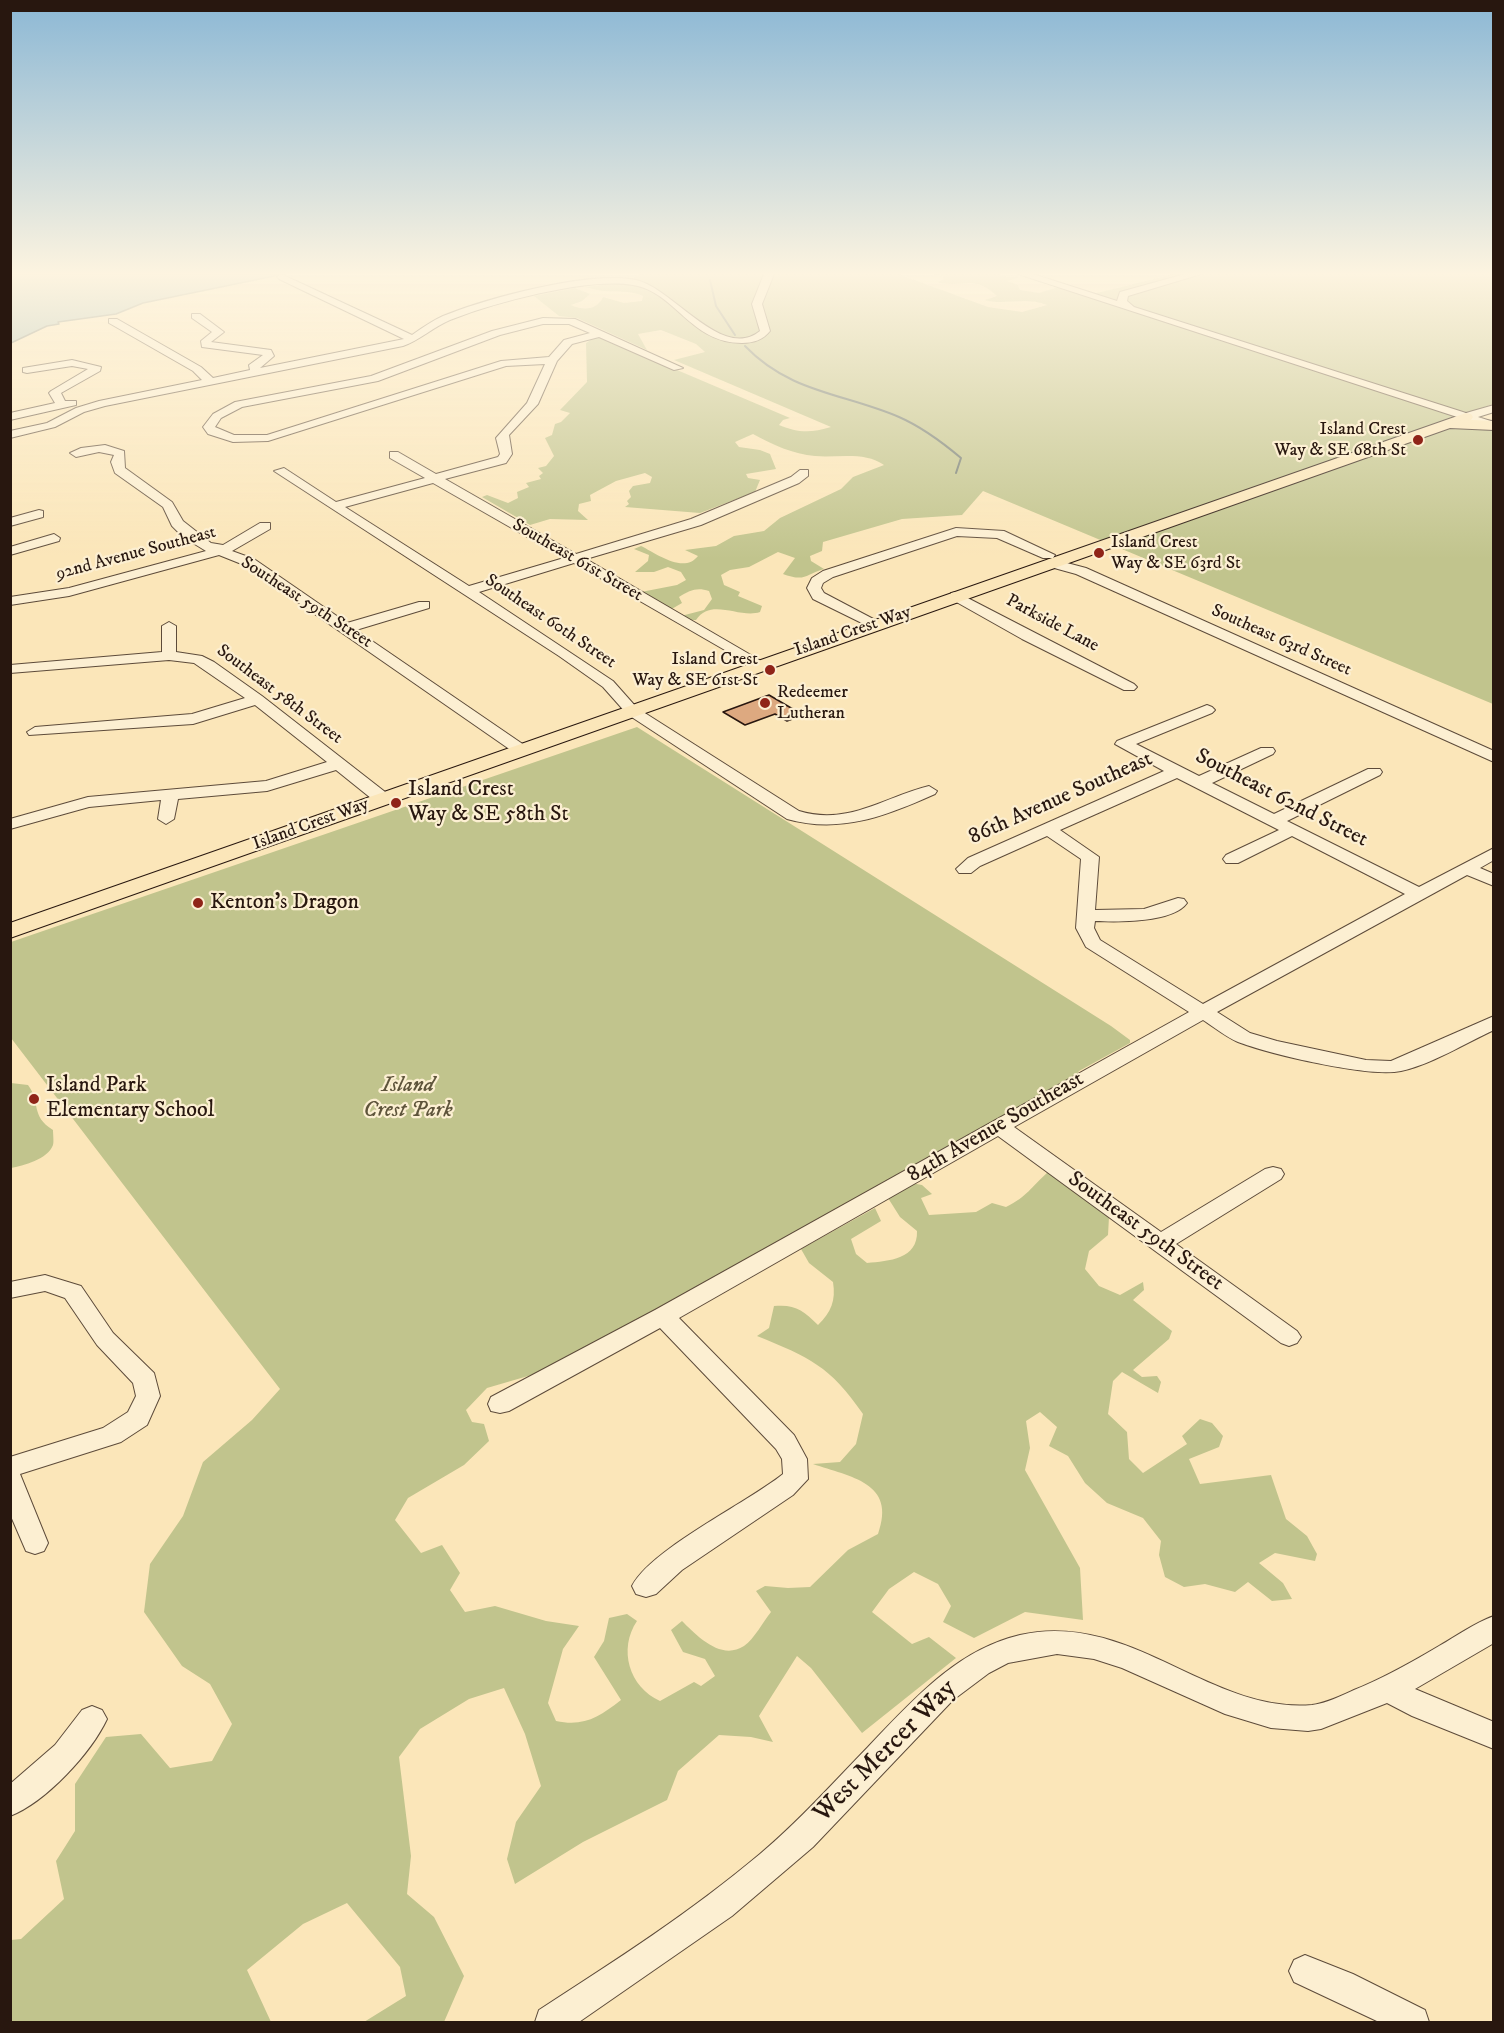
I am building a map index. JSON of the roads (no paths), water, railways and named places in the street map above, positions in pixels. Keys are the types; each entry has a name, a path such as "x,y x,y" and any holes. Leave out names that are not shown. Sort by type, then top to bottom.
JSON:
{"main road":[{"name":"Island Crest Way","path":"10,931 956,596 1050,559 1466,417"},
{"path":"1446,424 1494,426"}],"street":[{"path":"27,370 34,369"},
{"path":"61,404 55,393 61,387 96,369"},
{"path":"197,369 211,382"},
{"path":"254,369 259,373"},
{"path":"10,435 51,425 80,410 103,403 279,369"},
{"path":"402,369 386,375 230,407 211,421 209,427 212,432 233,439 268,438 486,369"},
{"path":"335,506 497,462 506,457 502,438 532,404 548,369"},
{"path":"1318,369 1494,426"},
{"path":"10,417 61,404 93,400 103,403"},
{"name":"Island Crest Way","path":"1466,417 1494,408"},
{"name":"Southeast 59th Street","path":"76,453 105,449 118,451 120,454 117,462 119,470 168,505 177,523 188,534 220,552 249,562 521,750"},
{"name":"Southeast 61st Street","path":"394,455 760,665"},
{"name":"Southeast 60th Street","path":"280,471 608,684 632,711 726,774 804,820 820,821 868,813 929,791"},
{"path":"468,591 696,522 795,480 804,473"},
{"path":"10,522 39,514"},
{"name":"92nd Avenue Southeast","path":"10,601 69,592 220,552 265,526"},
{"name":"Southeast 63rd Street","path":"874,625 818,596 814,588 817,581 828,574 933,538 970,531 999,534 1050,559 1494,757"},
{"path":"10,551 54,538"},
{"name":"Parkside Lane","path":"956,596 1027,636 1129,687"},
{"path":"347,628 424,605"},
{"path":"169,626 169,656"},
{"name":"Southeast 58th Street","path":"10,669 169,656 197,659 257,699 383,799"},
{"path":"35,732 193,719 257,699"},
{"name":"86th Avenue Southeast","path":"1123,744 1207,710"},
{"name":"Southeast 62nd Street","path":"1123,744 1419,894"},
{"path":"1198,783 1268,751"},
{"path":"10,824 88,802 267,786 339,764"},
{"name":"86th Avenue Southeast","path":"964,870 974,862 1176,771"},
{"path":"1273,821 1374,772"},
{"path":"166,819 170,795"},
{"path":"1048,829 1090,857 1085,915 1087,936 1100,950 1243,1037 1257,1042 1381,1067 1402,1065 1494,1023"},
{"path":"1232,859 1292,830"},
{"name":"84th Avenue Southeast","path":"500,1404 663,1316 1202,1013 1494,854"},
{"path":"1467,868 1494,881"},
{"path":"1085,915 1143,916 1161,912 1178,903"},
{"name":"Southeast 59th Street","path":"1000,1127 1289,1337"},
{"path":"1160,1243 1273,1174"},
{"path":"10,1290 45,1283 73,1292 84,1303 105,1339 145,1380 148,1396 138,1418 126,1428 112,1435 10,1467"},
{"path":"646,1586 672,1562 784,1488 795,1479 797,1463 794,1454 785,1442 663,1316"},
{"path":"10,1480 35,1543"},
{"name":"West Mercer Way","path":"551,2022 713,1912 773,1863 813,1826 946,1688 980,1663 1002,1652 1033,1643 1059,1641 1088,1644 1245,1707 1285,1716 1309,1718 1330,1714 1389,1689 1494,1628"},
{"path":"1389,1689 1422,1707 1494,1736"},
{"path":"10,1802 51,1771 78,1741 92,1719"},
{"path":"1305,1971 1341,1986 1413,2022"}],"waterway":[{"path":"772,369 799,383 878,409 924,430 961,458 956,473"}],"place":[{"name":"Island Crest Way & SE 68th St","path":"1418,440"},
{"name":"Island Crest Way & SE 63rd St","path":"1099,553"},
{"name":"Island Crest Way & SE 61st St","path":"770,670"},
{"name":"Redeemer Lutheran","path":"765,703"},
{"name":"Island Crest Way & SE 58th St","path":"396,803"},
{"name":"Kenton's Dragon","path":"198,903"},
{"name":"Island Park Elementary School","path":"34,1099"}],"park label":[{"name":"Island Crest Park","path":"408,1098"}]}
